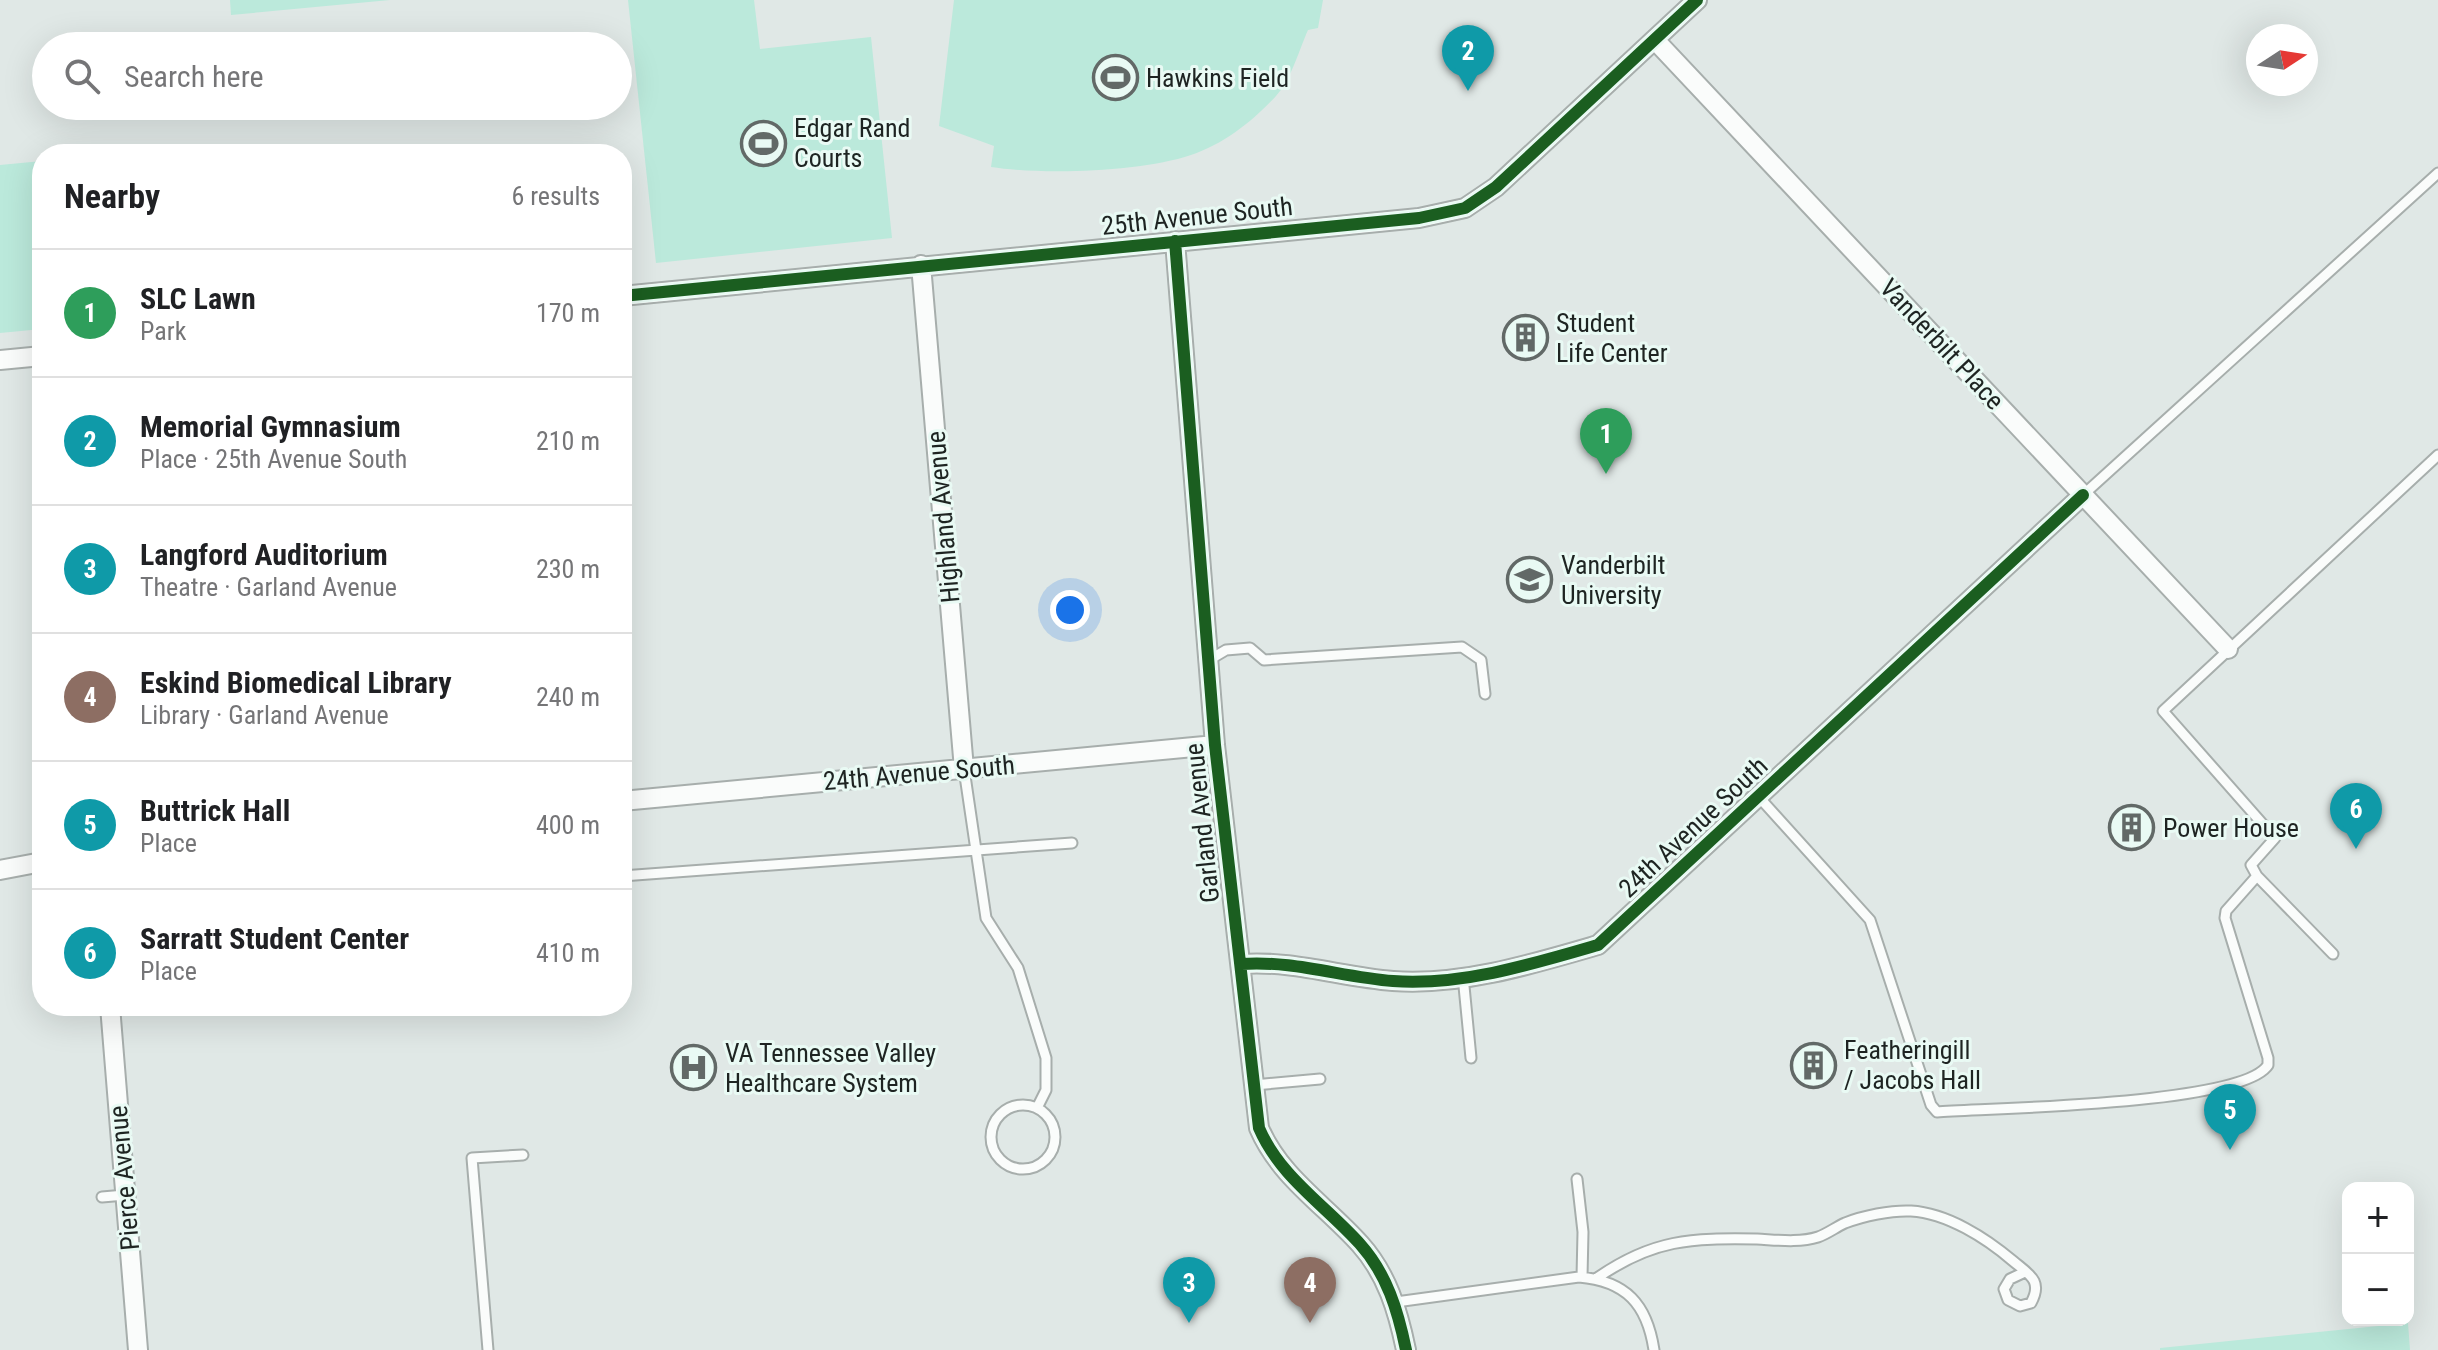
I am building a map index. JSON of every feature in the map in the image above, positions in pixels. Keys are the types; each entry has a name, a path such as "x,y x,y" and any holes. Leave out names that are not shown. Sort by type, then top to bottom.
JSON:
{"street":[{"name":"25th Avenue South","path":"632,295 1434,217 1465,208 1496,187 1697,0"},
{"name":"Vanderbilt Place","path":"1655,40 2228,649"},
{"name":"Garland Avenue","path":"1175,241 1215,745 1259,1128 1269,1151 1283,1170 1362,1246 1396,1302 1406,1350"},
{"name":"Highland Avenue","path":"921,265 964,769"},
{"path":"0,360 32,357"},
{"name":"24th Avenue South","path":"1241,964 1267,962 1395,981 1463,976 1526,966 1598,945 2083,495"},
{"name":"24th Avenue South","path":"632,800 1215,745"},
{"path":"0,870 32,864"},
{"name":"Pierce Avenue","path":"111,1016 138,1350"}],"lane":[{"path":"2083,495 2438,173"},
{"path":"2333,954 2257,876 2251,865 2275,838 2163,711 2438,455"},
{"path":"1209,660 1226,650 1250,648 1264,660 1462,647 1481,660 1485,694"},
{"path":"964,769 973,850 986,918 1018,968 1046,1058 1046,1090 1037,1108"},
{"path":"1758,796 1870,920 1931,1105 1937,1112 2082,1104 2213,1091 2264,1070 2268,1058 2226,926 2226,911 2257,876"},
{"path":"632,875 1072,843"},
{"path":"1463,976 1471,1058"},
{"path":"1254,1085 1320,1079"},
{"path":"1016,1105 1037,1108 1046,1114 1055,1133 1051,1154 1035,1167 1014,1168 1005,1164 992,1146 993,1125 1006,1109 1016,1105"},
{"path":"488,1350 472,1158 523,1155"},
{"path":"1577,1179 1583,1232 1582,1277"},
{"path":"102,1197 125,1195"},
{"path":"1597,1278 1634,1254 1661,1244 1693,1238 1797,1240 1818,1237 1846,1223 1909,1211 1929,1214 1968,1230 2025,1272"},
{"path":"1396,1302 1582,1277 1597,1278 1630,1293 1642,1307 1651,1328 1654,1350"}],"green space":[{"path":"230,0 390,0 231,15"},
{"name":"Edgar Rand Courts","path":"628,0 754,0 760,49 871,37 892,238 656,263"},
{"name":"Hawkins Field","path":"954,0 1323,0 1318,28 1308,30 1281,89 1237,131 1203,150 1170,161 1064,171 991,167 994,146 939,126"},
{"path":"32,162 32,330 0,333 0,165"},
{"path":"2378,1326 2408,1326 2410,1350 2160,1350"}],"cycle path":[{"path":"632,295 1419,218 1465,208 1496,187 1697,0"},
{"path":"1175,241 1215,745 1259,1128 1291,1176 1360,1244 1377,1268 1390,1294 1406,1350"},
{"path":"1241,964 1279,964 1374,979 1419,982 1497,972 1598,945 2083,495"}],"place":[{"name":"Hawkins Field","path":"1115,78"},
{"name":"Memorial Gymnasium","path":"1468,91"},
{"name":"Edgar Rand Courts","path":"763,143"},
{"name":"Student Life Center","path":"1525,338"},
{"name":"SLC Lawn","path":"1606,474"},
{"name":"Vanderbilt University","path":"1530,580"},
{"name":"Power House","path":"2132,828"},
{"name":"Sarratt Student Center","path":"2356,849"},
{"name":"Featheringill / Jacobs Hall","path":"1813,1065"},
{"name":"VA Tennessee Valley Healthcare System","path":"694,1068"},
{"name":"Buttrick Hall","path":"2230,1150"},
{"name":"Langford Auditorium","path":"1189,1323"},
{"name":"Eskind Biomedical Library","path":"1310,1323"}]}
